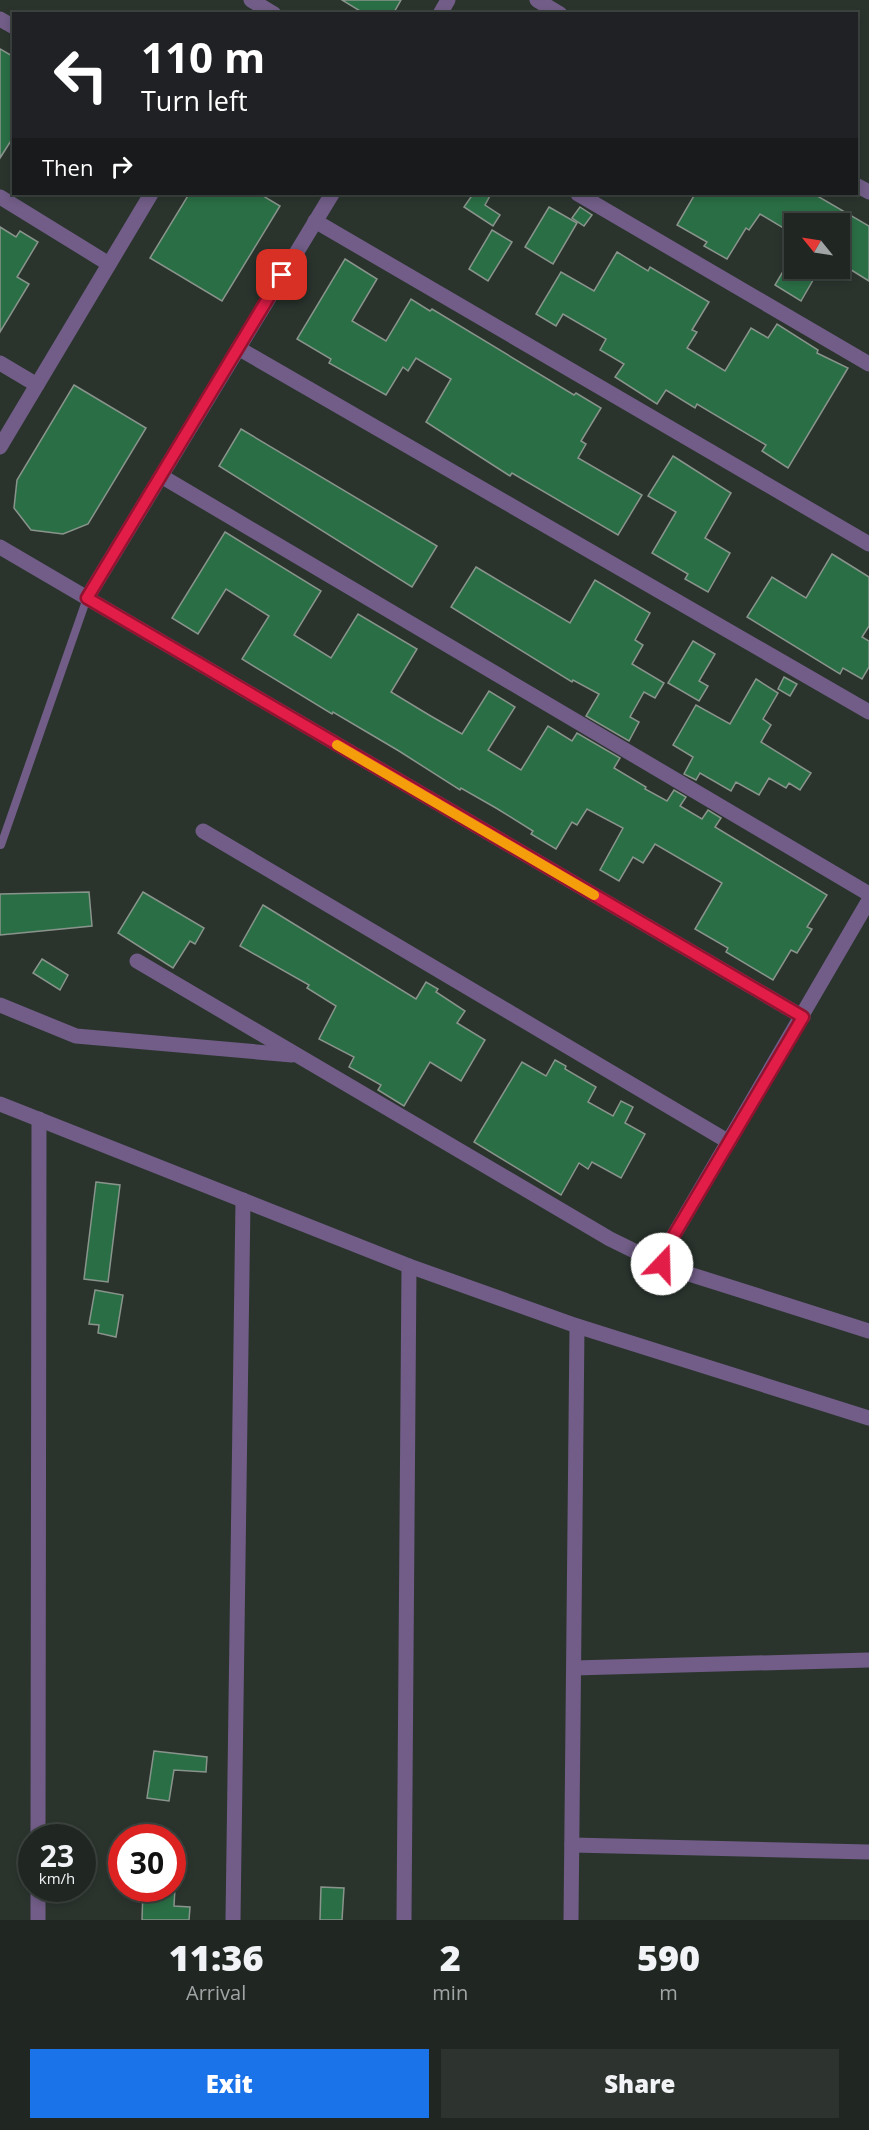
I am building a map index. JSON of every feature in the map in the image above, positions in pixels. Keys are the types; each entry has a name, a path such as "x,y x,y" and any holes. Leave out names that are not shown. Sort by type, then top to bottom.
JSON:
{"street":[{"path":"537,0 557,12"},
{"path":"0,447 150,195"},
{"path":"87,598 331,195"},
{"path":"580,195 869,364"},
{"path":"0,197 109,264"},
{"path":"315,221 869,544"},
{"path":"238,348 869,712"},
{"path":"0,363 37,385"},
{"path":"161,476 869,894"},
{"path":"0,547 803,1017"},
{"path":"203,831 729,1142"},
{"path":"662,1264 664,1252 803,1017 869,900"},
{"path":"137,961 610,1239 662,1264 869,1331"},
{"path":"0,1005 76,1036 298,1056"},
{"path":"0,1104 409,1266 577,1326 869,1418"},
{"path":"38,1824 39,1119"},
{"path":"232,1920 243,1200"},
{"path":"404,1920 409,1266"},
{"path":"572,1920 577,1326"},
{"path":"574,1668 869,1660"},
{"path":"572,1845 869,1852"},
{"path":"38,1902 38,1920"}],"lane":[{"path":"1,845 87,598"}],"building":[{"path":"342,0 401,0 394,12 362,12"},
{"path":"0,49 12,56 12,139 0,158"},
{"path":"188,195 262,195 280,206 222,301 150,258"},
{"path":"472,195 490,195 485,205 500,215 493,226 464,207"},
{"path":"694,195 816,195 847,213 784,213 784,228 760,214 749,230 746,228 727,259 704,246 707,242 677,225"},
{"path":"549,207 577,223 553,264 525,247"},
{"path":"580,207 592,215 584,226 572,218"},
{"path":"850,215 869,226 869,281 850,269"},
{"path":"0,227 16,237 20,231 38,242 17,277 29,284 0,332"},
{"path":"492,230 512,242 488,281 469,269"},
{"path":"617,252 648,271 650,267 709,302 692,330 697,332 687,348 725,371 751,328 768,338 777,324 818,350 817,353 848,368 788,468 762,451 766,445 697,404 695,408 666,390 657,404 615,377 624,364 600,350 606,339 563,314 556,326 536,314 561,272 594,291"},
{"path":"345,259 377,279 352,321 386,341 411,299 430,311 432,309 574,395 576,393 601,408 581,441 586,444 578,458 642,495 618,535 512,473 510,476 426,422 451,379 416,358 408,371 403,367 386,395 329,363 331,359 297,339"},
{"path":"784,270 784,279 814,279 801,301 775,285"},
{"path":"74,385 146,428 88,524 63,534 31,530 14,508 17,480"},
{"path":"241,429 437,546 412,587 219,466"},
{"path":"673,456 731,493 705,538 730,553 708,592 685,579 688,574 652,553 676,512 648,496"},
{"path":"225,532 321,591 294,635 331,658 358,614 417,649 391,692 429,715 462,734 489,691 515,707 488,750 521,770 548,726 572,741 577,733 620,758 614,768 646,787 645,789 667,801 674,790 686,797 680,806 702,819 708,810 721,818 715,827 827,895 807,927 812,929 797,953 791,950 773,980 726,952 728,948 695,929 722,883 655,844 643,863 633,857 619,881 600,870 623,828 587,809 577,825 572,822 556,849 531,834 533,831 496,808 461,788 460,790 399,751 333,712 332,714 242,659 269,616 226,589 198,634 172,618"},
{"path":"832,554 869,577 869,626 862,637 869,641 869,667 862,679 843,668 840,674 747,617 772,577 806,598"},
{"path":"476,567 570,623 595,580 650,613 635,640 643,645 632,664 664,683 655,698 644,692 630,717 639,722 629,741 586,716 599,694 573,680 572,682 451,607"},
{"path":"693,641 715,654 699,681 708,686 699,701 668,683"},
{"path":"784,677 797,684 790,696 778,689"},
{"path":"756,679 778,693 763,719 771,725 761,742 811,773 800,790 789,783 786,788 769,778 759,795 736,782 731,791 700,773 696,780 684,774 693,757 673,745 696,705 730,724"},
{"path":"89,892 92,926 0,935 0,894"},
{"path":"143,892 204,928 195,944 190,941 173,968 118,933"},
{"path":"263,905 416,999 426,982 438,989 436,992 465,1011 457,1023 485,1040 461,1081 430,1062 404,1106 378,1090 381,1085 349,1067 354,1057 319,1039 336,1006 307,988 309,985 240,946"},
{"path":"42,959 68,975 60,990 33,973"},
{"path":"555,1060 566,1066 565,1069 596,1087 588,1102 613,1116 621,1101 633,1107 625,1123 645,1134 621,1178 592,1162 588,1169 579,1163 561,1195 474,1142 522,1062 546,1076"},
{"path":"96,1182 120,1185 108,1282 84,1279"},
{"path":"95,1290 123,1295 116,1337 98,1333 99,1325 89,1324"},
{"path":"154,1751 207,1757 206,1772 174,1770 169,1801 147,1798"},
{"path":"321,1887 344,1888 342,1920 320,1920"},
{"path":"143,1902 174,1902 174,1906 190,1907 189,1920 142,1920"}],"slow traffic":[{"path":"337,745 594,895"}],"route":[{"path":"282,275 87,598 803,1017 664,1252 662,1264"}]}
